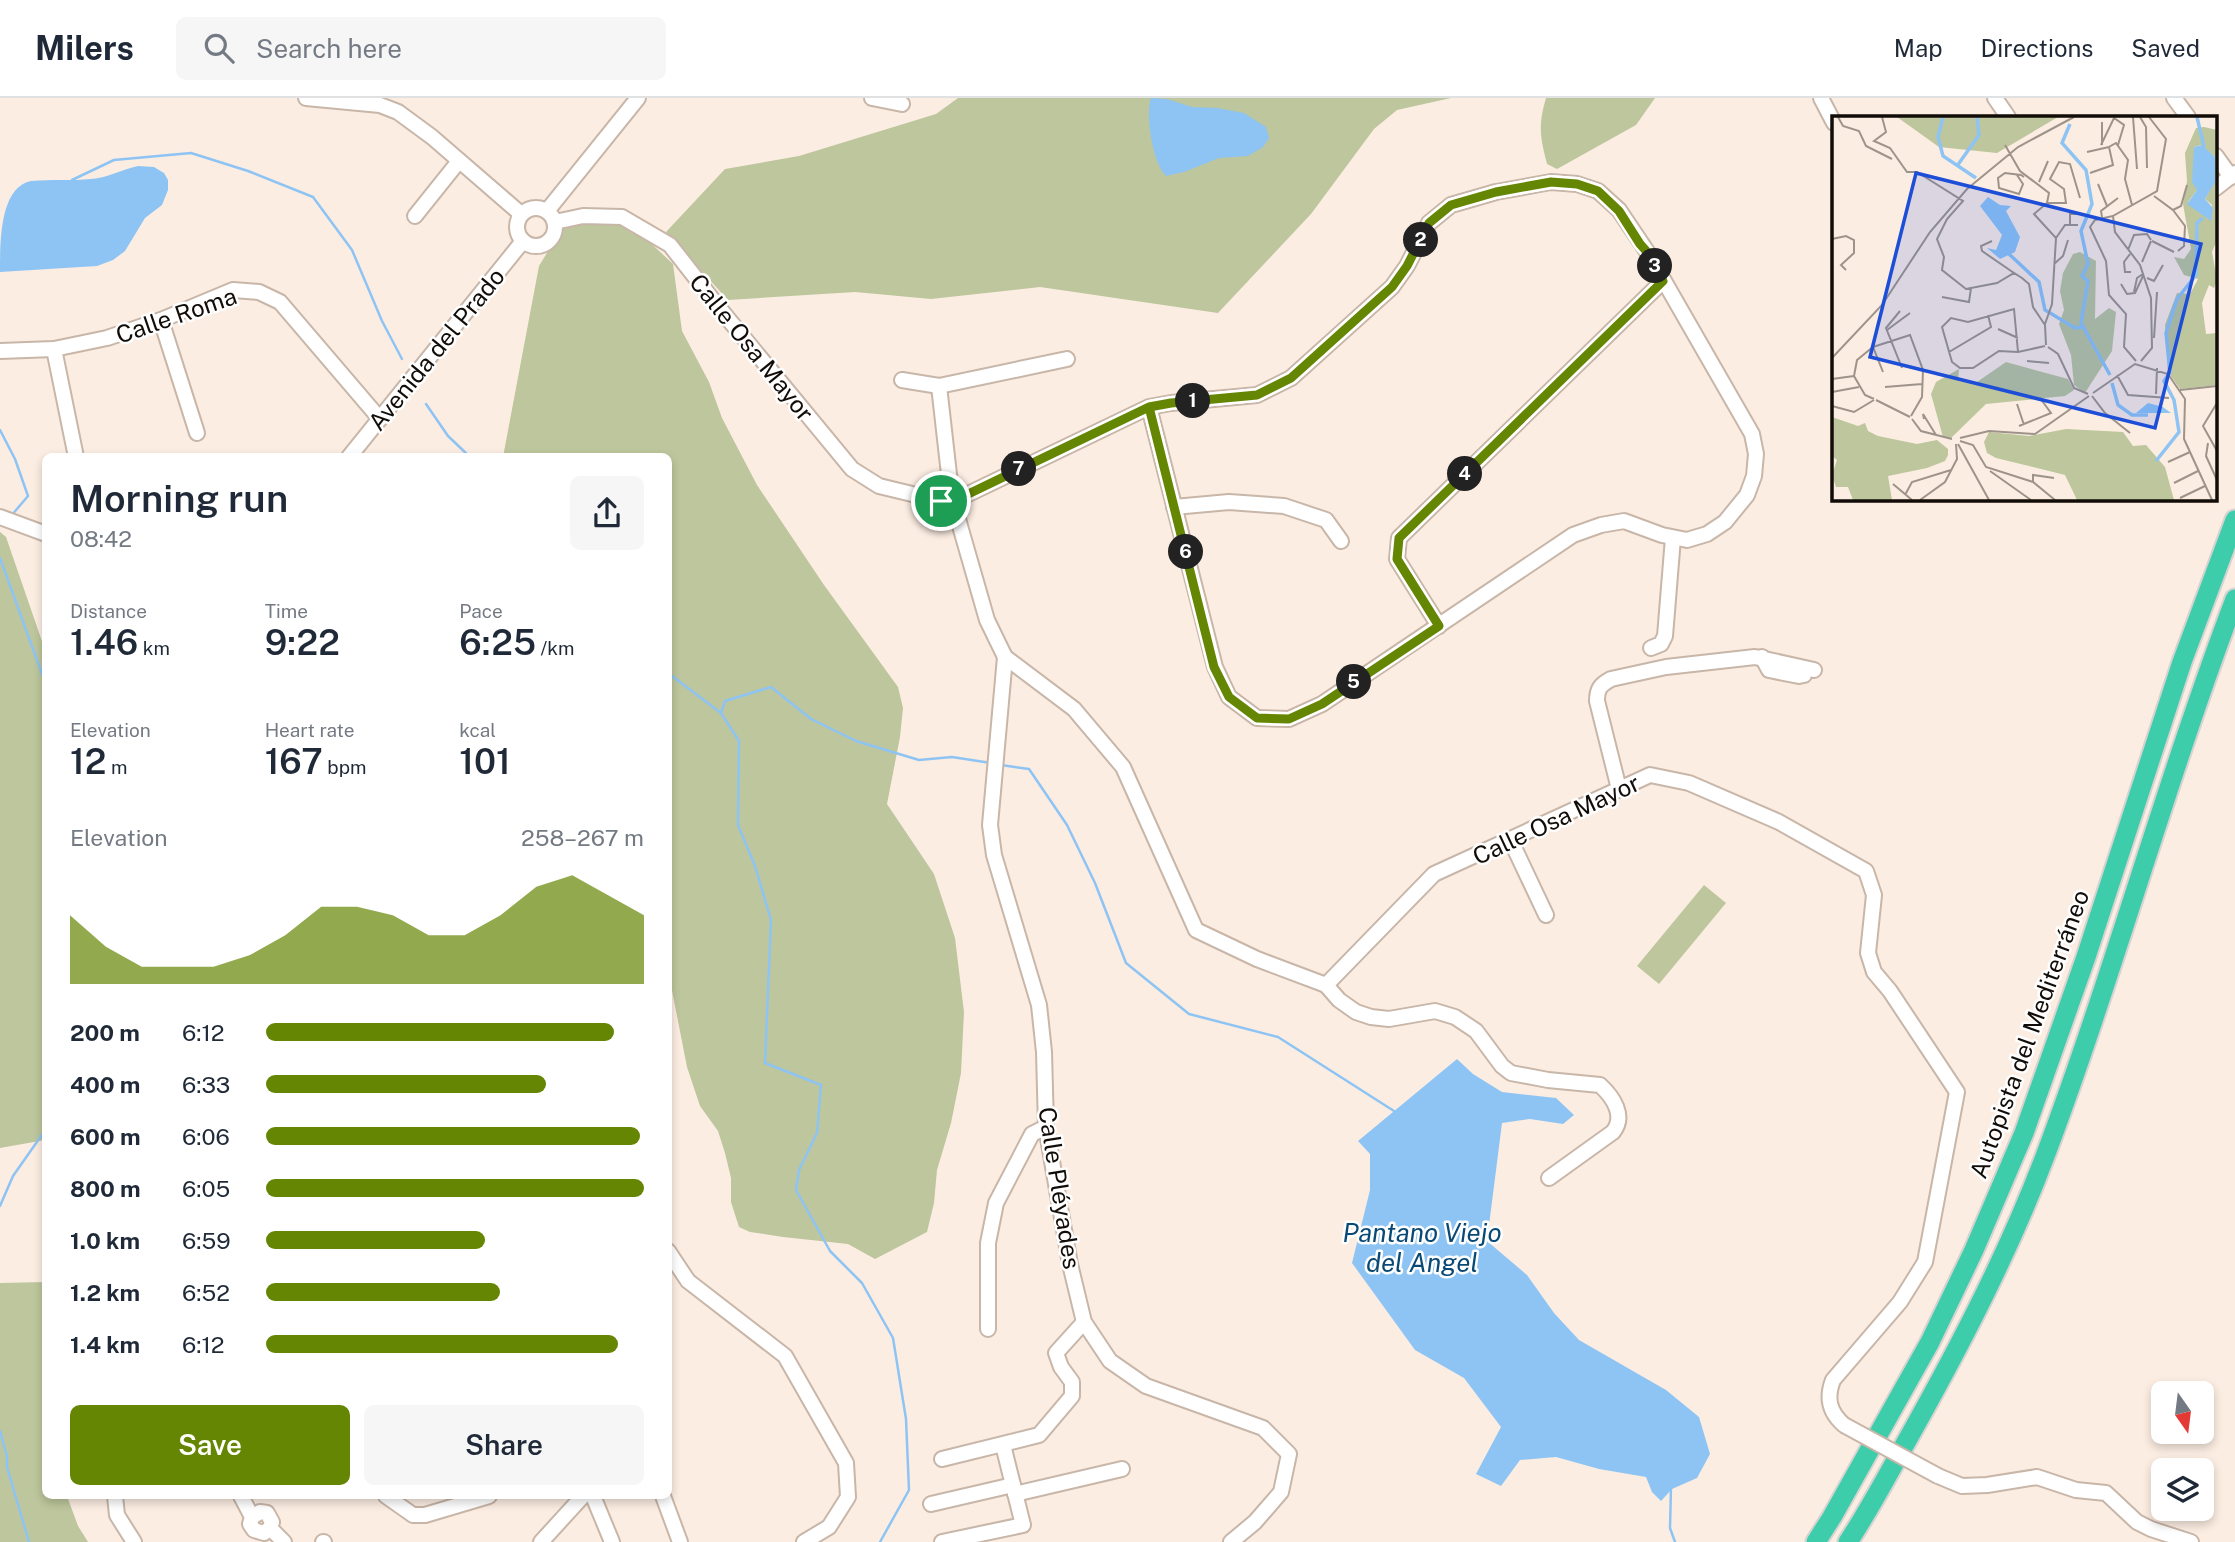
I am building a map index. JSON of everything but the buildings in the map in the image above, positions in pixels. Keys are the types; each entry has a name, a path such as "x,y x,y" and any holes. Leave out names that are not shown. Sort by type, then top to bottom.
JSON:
{"highway":[{"name":"Autopista del Mediterráneo","path":"1816,1542 1930,1342 1974,1250 2024,1133 2182,662 2235,520"},
{"path":"1852,1536 1954,1357 1998,1268 2046,1153 2091,1028 2207,673 2235,599"}],"street":[{"path":"306,98 380,106 398,112 522,214"},
{"path":"551,217 638,98"},
{"path":"872,98 902,104"},
{"path":"1821,98 1832,119"},
{"path":"1995,98 2007,116"},
{"path":"2174,98 2187,116"},
{"path":"2218,158 2233,175 2218,186"},
{"path":"415,216 458,162"},
{"path":"952,501 1149,407 1257,395 1291,378 1392,287 1407,266 1429,223 1451,205 1496,192 1551,182 1577,184 1598,191 1619,211 1648,253 1752,435 1756,454 1754,476 1747,495 1725,522 1707,534 1687,540 1673,538 1624,521 1601,525 1573,536 1322,704 1289,719 1257,718 1229,697 1214,667 1149,407"},
{"path":"538,208 551,217 555,230 546,244 530,246 523,241 517,228 522,214 529,209 538,208"},
{"name":"Calle Osa Mayor","path":"551,217 622,217 670,244 852,470 879,486 952,501"},
{"name":"Avenida del Prado","path":"352,453 523,241"},
{"path":"1439,626 1397,559 1399,538 1663,281"},
{"name":"Calle Roma","path":"0,351 54,349 107,338 161,320 233,290 259,292 280,302 380,419"},
{"path":"161,320 197,433"},
{"path":"54,349 75,453"},
{"path":"902,380 939,386 1067,359"},
{"path":"939,386 952,501 987,620 1005,657 1073,709 1123,767 1196,930 1257,959 1326,985 1356,1012 1389,1019 1435,1011 1455,1017 1476,1031 1502,1066 1511,1073 1558,1082 1594,1083 1604,1088 1619,1114 1618,1126 1549,1178"},
{"path":"1174,508 1229,502 1284,506 1326,520 1341,541"},
{"path":"0,517 42,533"},
{"path":"1651,648 1661,644 1665,636 1673,538"},
{"name":"Calle Pléyades","path":"1005,657 990,825 994,855 1039,1005 1044,1052 1046,1127 1070,1264 1084,1322 1110,1361 1146,1386 1263,1429 1289,1454 1281,1492 1255,1522 1231,1542"},
{"path":"1619,789 1597,701 1597,690 1603,683 1665,667 1762,657 1812,670"},
{"name":"Calle Osa Mayor","path":"1326,985 1434,874 1650,775 1689,783 1779,822 1866,871 1874,895 1868,953 1874,972 1890,991 1957,1091 1925,1262 1900,1302 1833,1380 1828,1400 1831,1410 1844,1425 1938,1476 1962,1486 2037,1477 2076,1490 2106,1493 2137,1522 2191,1542"},
{"path":"1511,841 1546,915"},
{"path":"988,1329 988,1243 996,1203 1032,1134 1046,1127"},
{"path":"672,1257 688,1281 785,1356 846,1463 848,1497 829,1527 804,1542"},
{"path":"942,1459 1039,1435 1072,1396 1072,1382 1061,1367 1056,1353 1084,1322"},
{"path":"946,1542 1023,1525 1003,1445"},
{"path":"931,1504 1122,1469"},
{"path":"116,1499 117,1514 134,1542"},
{"path":"243,1499 252,1517 250,1524 254,1531 284,1542"},
{"path":"390,1499 414,1515 425,1515 479,1499"},
{"path":"541,1542 580,1499"},
{"path":"594,1499 612,1542"},
{"path":"664,1499 680,1542"}],"green space":[{"path":"958,98 1451,98 1397,110 1374,129 1311,214 1218,313 1040,287 931,299 855,292 728,300 666,232 725,169 799,156 936,114"},
{"path":"1546,98 1655,98 1636,125 1557,169 1547,164 1541,138"},
{"path":"613,222 641,234 673,264 682,331 709,382 722,418 757,485 824,585 898,687 903,708 887,804 934,874 955,938 964,1012 961,1073 951,1123 937,1170 934,1203 927,1232 875,1259 848,1244 750,1232 739,1227 731,1202 731,1178 718,1131 700,1106 687,1067 672,990 672,453 504,453 539,266 561,230 580,224"},
{"path":"0,532 6,537 42,641 42,1141 0,1148"},
{"path":"1704,885 1726,903 1659,984 1637,966"},
{"path":"42,1282 42,1499 68,1499 78,1526 88,1542 0,1542 0,1283"}],"water":[{"path":"1151,98 1167,99 1192,107 1244,113 1266,127 1269,138 1263,147 1248,156 1219,158 1166,176 1157,161 1151,139"},
{"path":"138,166 154,167 164,173 168,180 168,190 162,205 145,218 125,251 113,260 97,266 0,272 4,217 13,193 21,185 31,181 97,178"},
{"name":"Pantano Viejo del Angel","path":"1457,1059 1473,1074 1502,1092 1556,1098 1574,1115 1563,1124 1530,1119 1502,1123 1487,1241 1527,1275 1554,1313 1579,1340 1666,1390 1699,1417 1710,1454 1697,1478 1672,1489 1661,1501 1652,1492 1646,1477 1599,1469 1556,1457 1520,1460 1501,1486 1476,1474 1501,1427 1464,1378 1415,1350 1352,1263 1370,1190 1370,1154 1358,1141"}],"waterway":[{"path":"72,180 114,160 191,153 248,171 313,197 352,250 382,321 402,359"},
{"path":"426,404 448,436 466,453"},
{"path":"0,430 15,459 28,496 11,516"},
{"path":"0,558 42,674"},
{"path":"672,676 721,713 739,741 738,825 755,866 771,920 765,1063 821,1085 817,1133 799,1170 796,1190 830,1251 862,1283 893,1338 906,1419 909,1490 880,1542"},
{"path":"721,713 725,701 771,687 811,719 856,741 919,760 952,757 991,763"},
{"path":"1001,765 1029,769 1067,825 1095,883 1126,963 1189,1014 1278,1037 1396,1114"},
{"path":"0,1206 13,1176 42,1135"},
{"path":"0,1431 7,1467 29,1542"},
{"path":"1671,1487 1670,1528 1675,1542"}],"route":[{"path":"941,501 943,510 956,512 961,505 960,498 1149,407 1257,395 1291,378 1392,287 1407,266 1429,223 1451,205 1496,192 1551,182 1577,184 1598,191 1619,211 1648,253 1663,281 1399,538 1397,559 1439,626 1322,704 1289,719 1257,718 1229,697 1214,667 1149,407 1055,452 960,498 951,492 946,493 941,501"}]}
